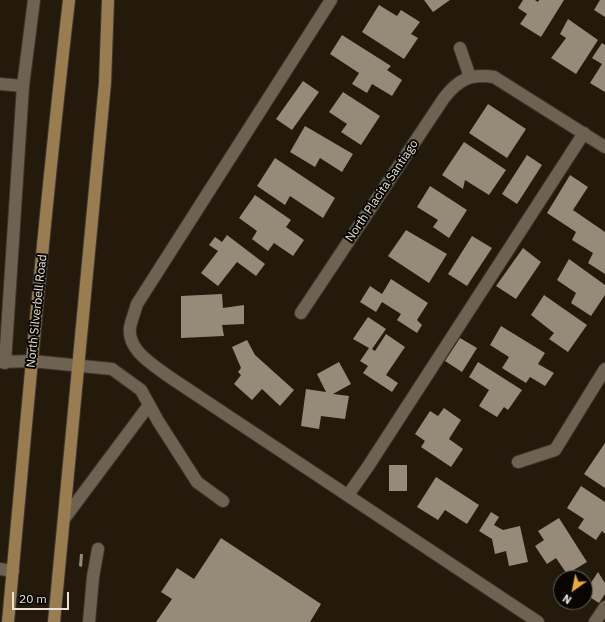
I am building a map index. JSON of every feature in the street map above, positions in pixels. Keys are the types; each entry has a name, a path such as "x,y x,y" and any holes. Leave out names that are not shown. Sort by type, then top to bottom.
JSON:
{"main road":[{"name":"North Silverbell Road","path":"8,622 32,361 69,0"},
{"path":"54,622 105,82 108,0"}],"street":[{"path":"34,0 23,86 5,290 2,362 32,361 112,369 141,390 166,434 197,482 224,501"},
{"path":"331,0 137,304 130,328 131,340 137,351 168,376 538,622"},
{"path":"460,48 470,77 484,75 494,77 605,147"},
{"name":"North Placita Santiago","path":"301,313 444,98 459,82 470,77"},
{"path":"0,84 23,86"},
{"path":"348,495 368,468 584,133"},
{"path":"518,462 555,450 605,369"},
{"path":"64,519 149,405"},
{"path":"89,622 93,576 98,549"},
{"path":"0,569 13,570"},
{"path":"595,622 605,607"}],"building":[{"path":"424,0 450,0 433,12"},
{"path":"523,0 535,0 538,2 539,0 564,0 541,37 520,24 527,14 518,8"},
{"path":"600,0 605,0 605,17 594,10"},
{"path":"379,5 397,16 401,10 420,22 411,34 418,38 404,59 362,32"},
{"path":"568,19 598,40 576,74 551,58 566,38 560,34"},
{"path":"342,35 391,66 387,70 402,80 392,96 372,84 367,93 352,84 359,73 330,54"},
{"path":"602,43 605,45 605,92 590,83 602,64 592,58"},
{"path":"303,81 319,92 292,130 276,119"},
{"path":"343,92 380,116 361,145 341,132 347,124 329,112"},
{"path":"488,104 526,129 507,158 469,133"},
{"path":"305,126 353,154 342,172 320,158 315,167 290,152"},
{"path":"464,142 506,170 489,195 465,180 463,189 442,175"},
{"path":"527,155 542,165 517,204 502,194"},
{"path":"275,158 335,198 323,218 290,196 285,205 257,186"},
{"path":"570,175 588,187 573,210 605,232 605,274 588,263 593,253 572,240 576,232 547,213"},
{"path":"430,186 467,210 449,238 433,227 438,220 417,207"},
{"path":"255,195 291,220 286,227 304,240 293,256 274,243 268,251 252,239 257,231 239,218"},
{"path":"406,230 447,254 429,283 388,256"},
{"path":"227,235 265,264 256,276 237,262 218,286 201,273 218,251 209,245 215,237 222,242"},
{"path":"472,236 492,248 467,286 448,274"},
{"path":"523,248 541,262 516,299 496,286"},
{"path":"569,259 605,285 605,295 591,316 571,303 576,293 557,280"},
{"path":"391,279 428,303 417,320 422,325 417,333 397,320 401,314 382,302 376,312 360,302 370,286 382,294"},
{"path":"222,294 223,308 244,305 244,324 222,325 224,336 181,338 181,296"},
{"path":"544,295 587,325 568,352 549,339 554,333 531,315"},
{"path":"368,317 386,329 372,349 375,351 386,334 405,347 386,375 398,383 392,392 363,373 368,366 360,361 369,348 353,339"},
{"path":"501,326 545,353 538,364 554,373 545,386 530,377 526,383 502,368 509,357 490,345"},
{"path":"460,338 477,348 462,372 445,361"},
{"path":"247,340 255,355 294,390 280,406 262,389 252,400 234,384 241,375 238,372 241,368 232,347"},
{"path":"339,362 351,384 333,394 349,396 345,419 321,416 319,429 301,426 306,389 326,392 317,374"},
{"path":"478,362 522,390 508,410 504,407 497,417 479,406 489,390 469,377"},
{"path":"444,408 461,420 449,439 463,449 451,467 421,447 425,441 415,434 430,411 438,416"},
{"path":"605,443 605,488 584,474"},
{"path":"389,465 407,465 407,491 389,491"},
{"path":"436,477 479,505 467,524 445,510 438,520 417,507"},
{"path":"581,486 605,502 605,534 602,531 596,540 578,528 584,519 567,508"},
{"path":"491,512 499,517 494,525 503,530 520,526 528,562 509,566 506,551 495,554 492,539 479,531"},
{"path":"559,518 587,562 574,570 564,570 556,558 547,564 535,546 544,540 538,531"},
{"path":"221,538 321,604 310,622 156,622 172,599 161,592 177,568 194,579"},
{"path":"80,554 83,554 82,567 79,566"},
{"path":"598,572 605,583 605,594 599,603 593,599 593,580"}]}
